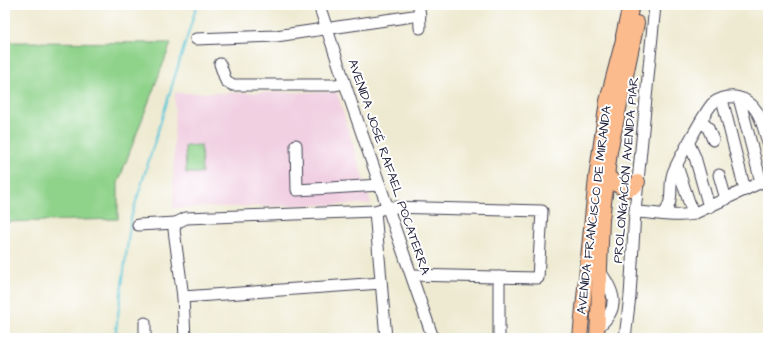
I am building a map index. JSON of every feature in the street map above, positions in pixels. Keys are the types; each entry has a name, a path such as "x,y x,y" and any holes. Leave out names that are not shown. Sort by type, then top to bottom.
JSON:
{"highway":[{"path":"622,5 624,36"},
{"path":"624,36 631,5"},
{"path":"637,23 639,5"},
{"path":"637,23 642,5"}],"main road":[{"name":"AVENIDA FRANCISCO DE MIRANDA","path":"597,333 602,220 610,151 637,23"},
{"name":"AVENIDA FRANCISCO DE MIRANDA","path":"580,338 597,170 607,101 624,36"},
{"path":"607,175 617,185 626,190 634,187 638,182"}],"street":[{"name":"AVENIDA JOSÉ RAFAEL POCATERRA","path":"319,5 344,83 433,338"},
{"name":"PROLONGACIÓN AVENIDA PIAR","path":"625,338 630,296 635,212 655,5"},
{"path":"196,39 276,36 327,30 419,10 420,28"},
{"path":"220,64 226,81 233,85 335,85 344,83"},
{"path":"635,212 682,216 693,214 764,180 739,98"},
{"path":"664,214 672,200 670,187 673,173 712,105 722,99 739,98 754,106 768,143"},
{"path":"722,99 745,190"},
{"path":"702,121 708,128 713,140"},
{"path":"689,144 696,157 709,207"},
{"path":"296,145 297,190 380,185"},
{"path":"677,166 693,214"},
{"path":"719,175 726,199"},
{"path":"138,225 176,223 186,218 375,211 388,207 542,211 538,278 412,275"},
{"path":"375,211 386,338"},
{"path":"176,223 174,230 183,296 185,338"},
{"path":"499,277 499,336"},
{"path":"183,296 381,283"},
{"path":"145,323 145,338"}],"shaded area":[{"path":"337,92 371,204 173,208 175,93"}],"green space":[{"path":"5,42 171,43 118,183 118,219 5,222"},
{"path":"201,145 202,173 186,173 185,146"}],"waterway":[{"path":"115,338 131,218 197,5"}]}
